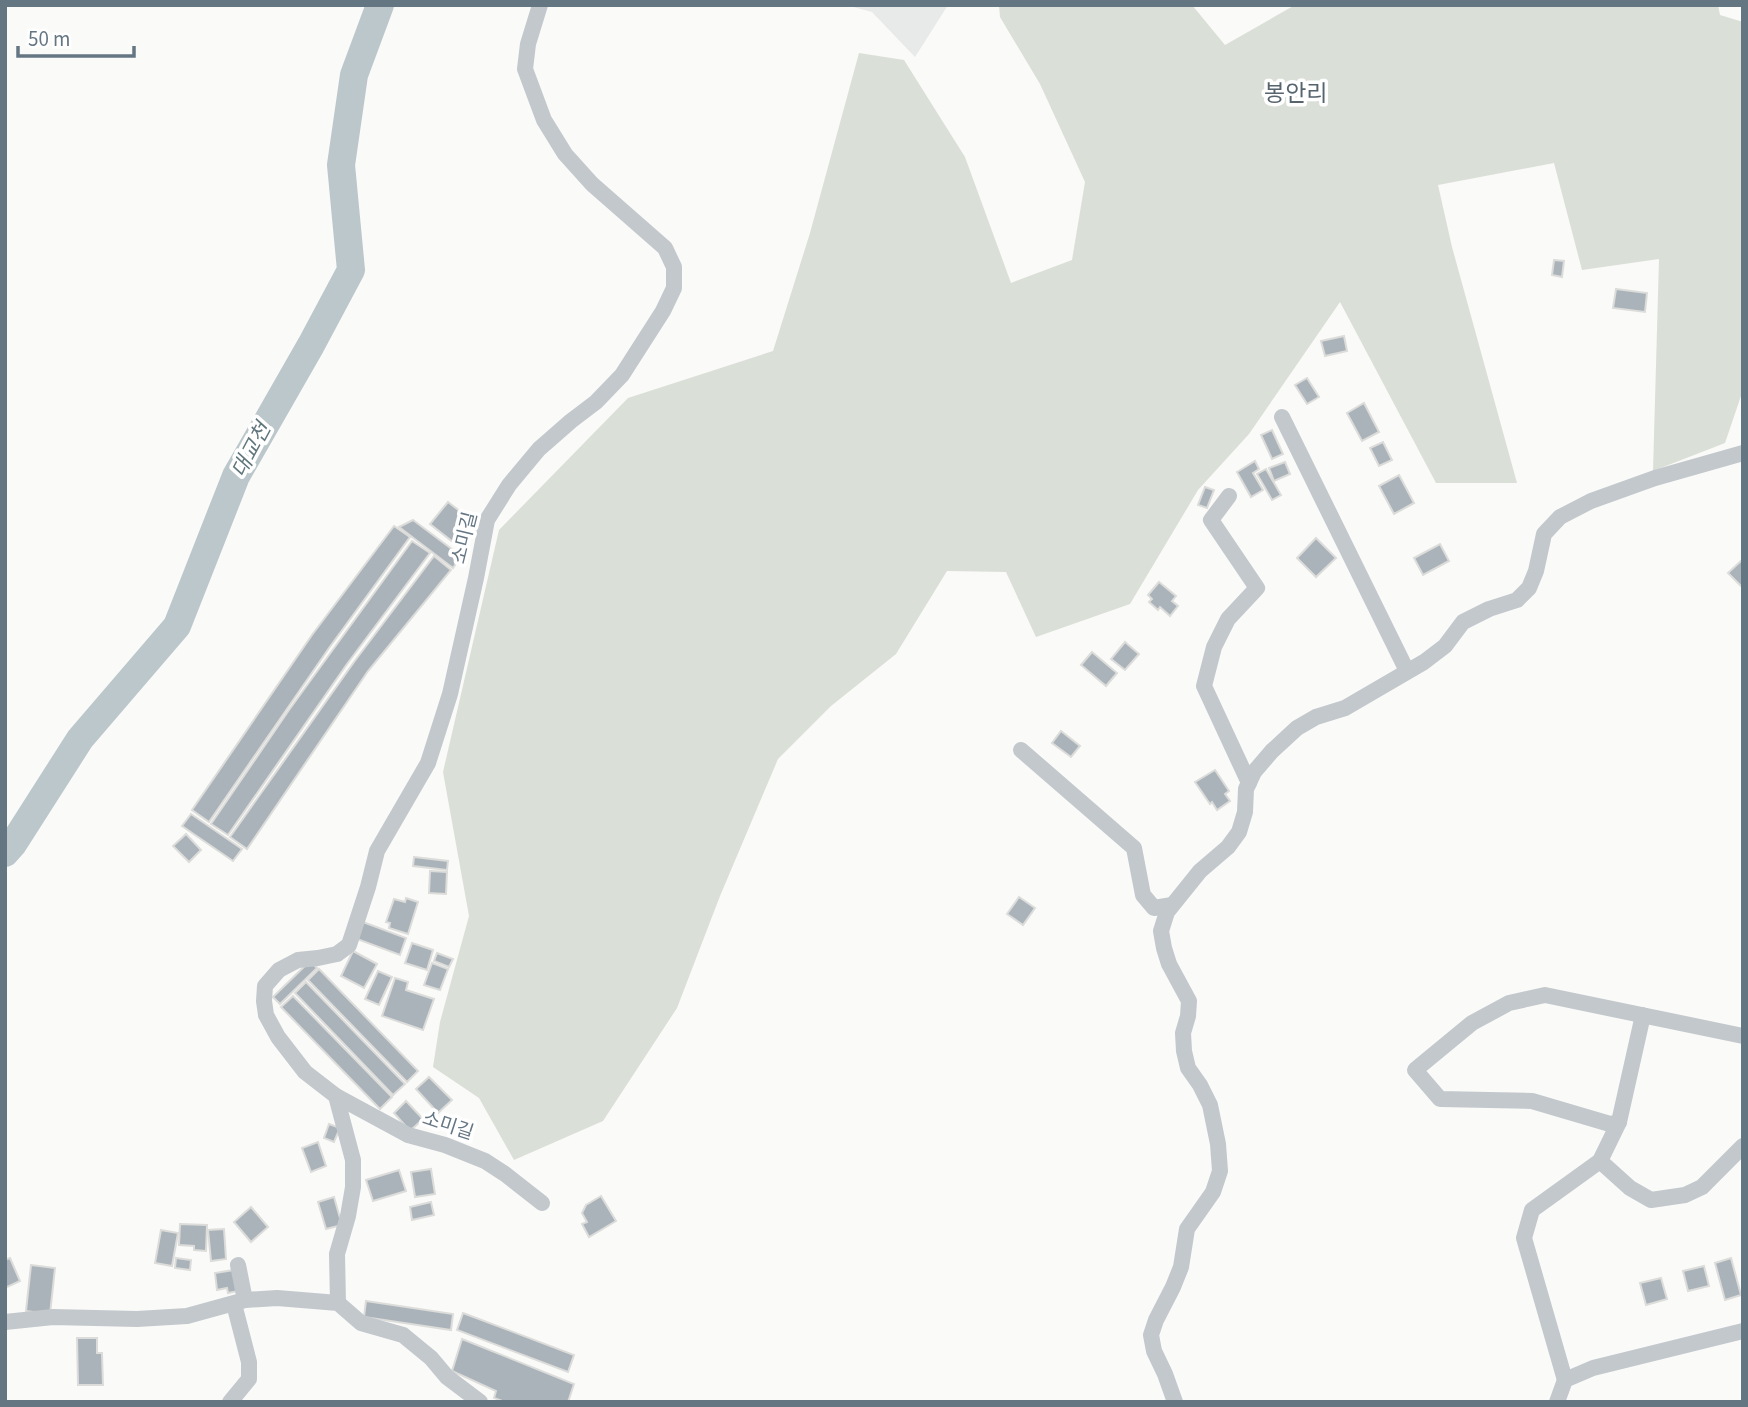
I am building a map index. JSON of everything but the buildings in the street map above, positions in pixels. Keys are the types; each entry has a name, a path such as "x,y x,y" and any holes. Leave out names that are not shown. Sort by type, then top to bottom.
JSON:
{"street":[{"name":"소미길","path":"540,5 528,44 525,69 544,120 565,155 592,184 665,248 674,267 674,288 622,375 596,402 539,449 509,485 487,520 477,578 453,681 428,763 377,851 369,887 349,945 337,954 298,960 279,970 265,986 264,1001 266,1015 278,1037 305,1072 336,1096 408,1135 485,1161 542,1203"},
{"path":"1282,417 1407,671"},
{"path":"1175,1402 1154,1351 1151,1335 1181,1267 1187,1229 1213,1192 1220,1171 1210,1105 1188,1068 1184,1051 1183,1033 1189,1001 1169,964 1164,948 1161,931 1167,912 1200,871 1228,847 1239,832 1245,812 1246,789 1254,772 1272,751 1297,728 1316,717 1345,708 1369,696 1424,662 1446,646 1463,622 1489,609 1517,600 1529,588 1536,571 1544,534 1560,517 1591,501 1654,478 1743,453"},
{"path":"1229,496 1211,520 1257,588 1228,619 1214,647 1204,686 1249,782"},
{"path":"1021,750 1134,848 1143,895 1154,908 1172,905"},
{"path":"1619,1122 1609,1124 1532,1101 1440,1099 1415,1070 1472,1023 1509,1003 1545,995 1743,1036"},
{"path":"1557,1402 1565,1380 1524,1238 1532,1210 1600,1161 1619,1122 1643,1015"},
{"path":"336,1096 353,1160 353,1187 337,1254 338,1303"},
{"path":"1600,1161 1630,1188 1651,1200 1685,1195 1702,1187 1743,1146"},
{"path":"230,1402 249,1379 249,1362 239,1302 238,1265"},
{"path":"5,1322 53,1318 136,1319 187,1316 239,1302 277,1298 338,1303 361,1323 403,1335 432,1358 447,1377 480,1402"},
{"path":"1565,1380 1593,1368 1743,1331"}],"shaded area":[{"path":"846,5 948,5 915,57 872,12"},
{"path":"999,5 1192,5 1225,45 1295,5 1718,5 1720,15 1743,22 1743,390 1725,443 1653,471 1659,259 1582,270 1554,163 1438,185 1452,247 1517,483 1436,483 1340,302 1249,434 1198,490 1130,604 1036,637 1006,572 947,571 896,654 831,706 778,759 720,896 677,1008 603,1121 514,1160 479,1098 433,1067 440,1022 469,916 443,772 499,530 628,398 773,351 810,233 859,53 904,60 965,157 1011,283 1072,260 1085,182 1040,84 1000,17"}],"waterway":[{"name":"대교천","path":"5,853 80,739 177,626 236,476 351,270 341,165 354,75 380,5"}],"district":[{"name":"봉안리","path":"1296,93"}]}
